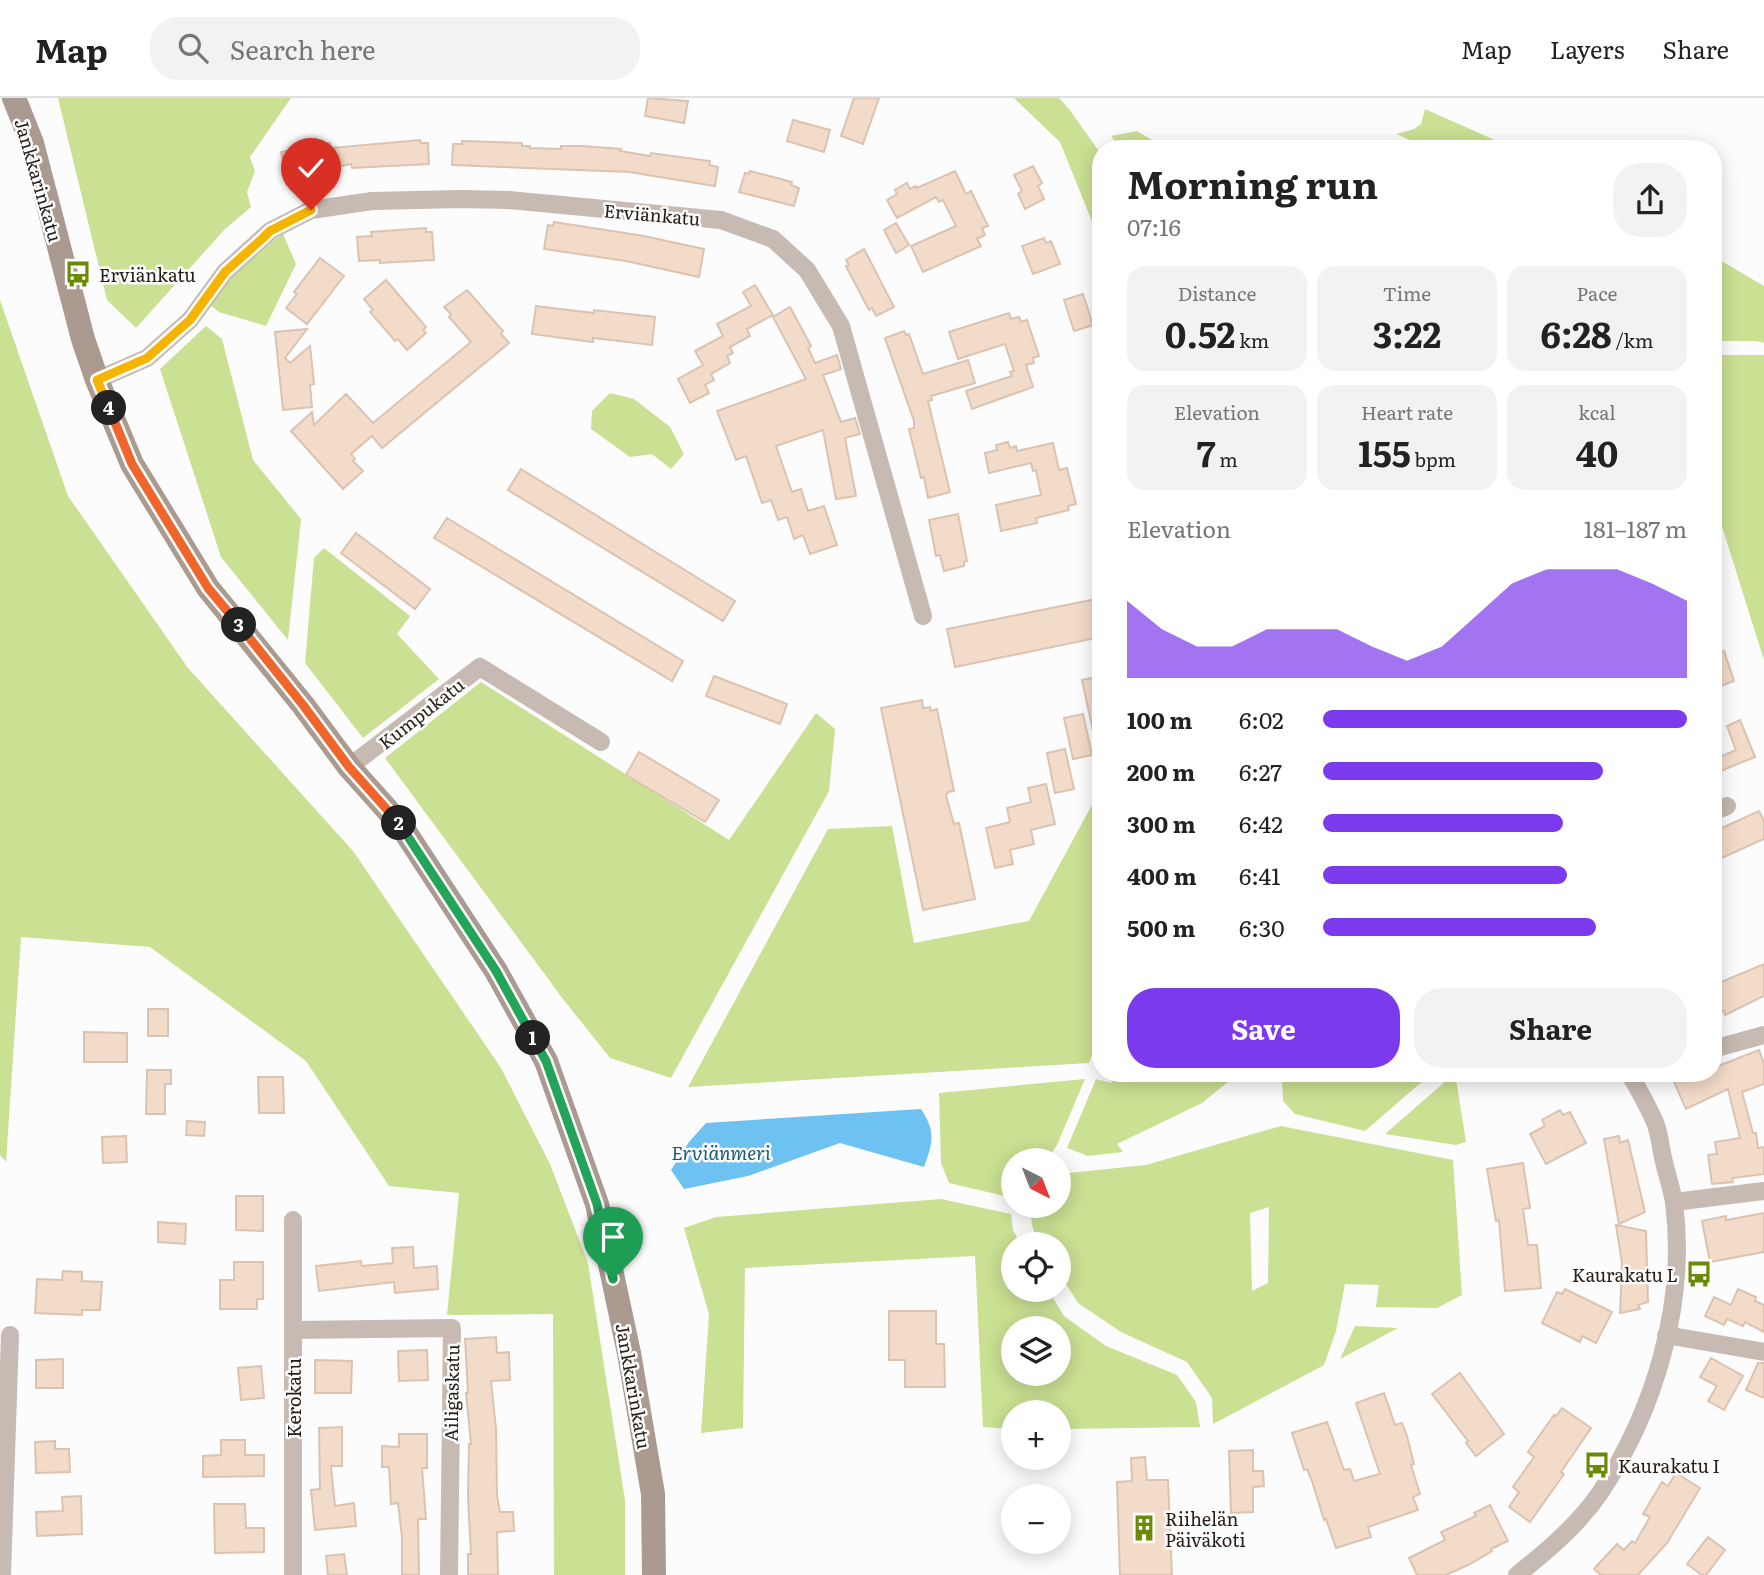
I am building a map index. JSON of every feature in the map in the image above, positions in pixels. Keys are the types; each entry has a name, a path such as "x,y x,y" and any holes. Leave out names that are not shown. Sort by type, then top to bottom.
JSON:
{"street":[{"name":"Jankkarinkatu","path":"14,98 32,143 83,339 132,464 208,588 303,705 349,767 408,835 496,971 546,1061 597,1204 629,1353 653,1494 654,1575"},
{"name":"Erviänkatu","path":"97,380 147,358 190,320 225,272 270,231 311,210 372,201 461,199 721,220 773,239 807,270 841,326 923,616"},
{"name":"Kumpukatu","path":"349,767 480,667 601,742"},
{"path":"1722,1047 1764,1035"},
{"path":"1517,1575 1558,1543 1599,1494 1626,1449 1649,1399 1666,1335 1674,1291 1677,1249 1674,1202 1656,1125 1637,1082"},
{"path":"1674,1202 1764,1191"},
{"name":"Kerokatu","path":"293,1220 293,1575"},
{"name":"Ailigaskatu","path":"294,1330 452,1328 449,1575"},
{"path":"2,1575 10,1335"},
{"path":"1666,1335 1764,1352"}],"green space":[{"path":"58,98 291,98 250,157 255,171 247,192 251,207 225,229 136,328 107,300"},
{"path":"1014,98 1059,98 1092,141 1092,222 1060,142"},
{"path":"1425,109 1495,140 1410,140 1396,134 1421,124"},
{"path":"1137,131 1152,140 1114,140 1111,136"},
{"path":"283,234 296,264 266,326 219,312 210,305 243,266 262,248"},
{"path":"1722,261 1764,286 1764,343 1722,341"},
{"path":"0,300 68,496 188,668 353,851 501,1068 550,1164 588,1263 625,1500 625,1575 554,1575 553,1314 447,1315 459,1193 389,1186 306,1061 150,947 21,937 6,1162 0,1155"},
{"path":"206,326 222,339 253,460 301,519 288,640 221,557 160,369"},
{"path":"1722,355 1764,355 1764,660 1722,527"},
{"path":"610,393 634,399 670,427 684,454 671,469 652,454 630,457 591,429 592,411"},
{"path":"324,548 410,616 397,634 439,679 363,738 305,663 314,558"},
{"path":"481,682 729,840 816,713 835,729 829,791 671,1078 610,1058 563,999 385,758"},
{"path":"1092,805 1092,1054 1089,1063 688,1087 828,829 892,826 914,943 1029,921"},
{"path":"1085,1079 1055,1148 1001,1148 1001,1195 949,1183 941,1163 939,1093"},
{"path":"1095,1082 1228,1082 1202,1103 1117,1144 1123,1152 1088,1156 1067,1148"},
{"path":"1282,1082 1422,1082 1365,1131 1295,1114 1283,1101"},
{"path":"1445,1082 1456,1082 1466,1142 1456,1145 1385,1134"},
{"path":"1281,1126 1453,1160 1462,1295 1437,1308 1376,1307 1379,1285 1345,1284 1336,1331 1324,1365 1213,1424 1212,1398 1187,1362 1121,1332 1078,1303 1071,1292 1071,1232 1035,1232 1032,1218 1071,1218 1071,1173 1146,1165","holes":["1269,1207 1268,1283 1252,1291 1250,1213"]},
{"path":"941,1199 1001,1212 1001,1218 1012,1218 1014,1232 1001,1232 1001,1302 1055,1302 1064,1316 1001,1316 1001,1386 1071,1386 1071,1321 1106,1346 1177,1375 1196,1402 1200,1427 1071,1429 1071,1400 1001,1400 1001,1428 983,1427 975,1256 745,1268 743,1428 701,1433 709,1314 684,1228 716,1217"},
{"path":"1355,1326 1398,1328 1340,1359"}],"water":[{"name":"Erviänmeri","path":"921,1109 932,1137 924,1167 840,1143 748,1176 684,1189 671,1170 689,1142 706,1123"}],"building":[{"path":"648,98 688,101 684,123 645,116"},
{"path":"854,98 879,98 863,144 841,136"},
{"path":"793,120 830,130 824,152 787,141"},
{"path":"420,140 421,143 428,143 429,164 352,168 351,164 309,173 308,169 286,174 281,152 330,143 331,148"},
{"path":"462,141 522,143 522,146 530,148 561,149 561,146 582,146 621,149 620,151 650,156 651,153 710,161 709,165 718,167 715,186 629,172 452,165 453,144 462,144"},
{"path":"1033,166 1042,183 1038,186 1044,199 1025,209 1018,194 1022,191 1014,175"},
{"path":"750,171 792,182 791,185 799,188 794,206 739,192 745,173 749,174"},
{"path":"955,171 966,194 971,191 988,226 982,228 985,235 977,239 981,246 923,272 911,246 956,226 943,200 939,202 936,197 897,218 887,200 897,194 895,190 907,183 910,189 916,186 917,188"},
{"path":"554,222 644,236 704,249 699,277 626,261 544,249 548,225 553,226"},
{"path":"896,223 909,245 896,253 884,230"},
{"path":"426,228 426,232 432,232 434,260 380,263 380,260 359,261 357,237 372,236 371,232"},
{"path":"1044,238 1046,243 1051,241 1060,264 1033,274 1022,246"},
{"path":"864,249 894,307 876,316 872,308 869,310 846,266 849,265 846,260"},
{"path":"320,258 344,276 307,324 286,308 297,294 294,292"},
{"path":"386,280 426,327 423,330 426,333 407,350 398,339 395,341 370,312 373,310 364,299"},
{"path":"755,285 773,315 747,329 750,336 730,347 733,353 727,356 730,363 711,374 714,380 705,385 709,393 690,403 678,379 703,365 695,351 723,336 717,324 751,306 743,292"},
{"path":"467,290 503,331 501,334 509,343 382,448 372,436 351,454 355,459 353,461 363,471 343,489 291,431 312,412 314,425 346,394 373,423 471,342 449,317 451,314 444,307"},
{"path":"1083,294 1092,325 1074,331 1064,300"},
{"path":"536,306 655,317 652,345 593,338 593,342 532,334"},
{"path":"790,307 811,346 808,348 815,363 837,355 841,369 823,375 841,422 855,418 860,434 845,438 856,496 836,499 823,430 776,446 792,492 801,489 808,511 824,506 837,545 810,554 803,535 794,539 787,517 778,520 771,500 762,503 746,456 736,460 717,411 806,379 773,317"},
{"path":"1009,313 1011,319 1019,317 1021,322 1027,320 1039,356 1033,358 1034,363 1026,365 1033,387 972,409 966,391 1012,376 1010,372 1014,371 1005,344 958,359 949,332"},
{"path":"307,329 285,358 290,363 310,346 314,384 310,385 312,407 283,410 275,332"},
{"path":"904,331 906,335 909,334 923,374 968,360 975,383 931,396 932,400 928,401 950,492 928,498 909,429 914,428 914,421 885,338"},
{"path":"1008,442 1010,448 1016,446 1017,451 1053,443 1059,470 1067,468 1076,504 1068,506 1069,510 1036,518 1037,523 1001,531 996,505 1041,495 1036,470 1033,471 1031,463 989,473 985,453 997,450 996,445"},
{"path":"521,469 735,601 723,621 508,490"},
{"path":"958,514 967,561 964,566 944,571 940,555 936,556 929,520"},
{"path":"447,518 683,661 672,681 434,538"},
{"path":"356,533 430,589 415,609 341,553"},
{"path":"1092,600 1092,639 955,667 947,629"},
{"path":"1724,651 1734,681 1722,686"},
{"path":"714,676 787,704 780,724 706,696"},
{"path":"1092,678 1092,726 1082,680"},
{"path":"922,700 923,708 930,707 931,711 937,709 954,791 948,792 946,796 954,824 959,823 975,899 923,910 881,708"},
{"path":"1083,714 1092,755 1073,759 1064,718"},
{"path":"1740,720 1755,757 1722,770 1722,756 1736,750 1727,726"},
{"path":"1065,749 1074,789 1055,793 1047,753"},
{"path":"639,752 719,800 705,822 626,775"},
{"path":"1046,784 1055,824 1031,830 1034,844 1010,850 1013,864 995,868 986,828 1010,822 1007,808 1031,802 1028,788"},
{"path":"1759,811 1764,821 1764,839 1722,858 1722,828"},
{"path":"1764,964 1764,996 1725,1015 1722,1012 1722,982"},
{"path":"148,1009 168,1009 168,1036 148,1036"},
{"path":"84,1032 127,1033 127,1062 84,1062"},
{"path":"1759,1050 1764,1064 1764,1084 1742,1092 1753,1133 1756,1133 1758,1148 1764,1147 1764,1174 1732,1178 1733,1182 1712,1184 1708,1155 1717,1154 1715,1142 1740,1138 1728,1089 1686,1109 1674,1082 1722,1082 1722,1064"},
{"path":"147,1070 171,1070 171,1084 165,1084 165,1114 146,1114"},
{"path":"258,1077 283,1077 284,1113 259,1113"},
{"path":"1560,1110 1563,1115 1570,1112 1586,1143 1546,1164 1530,1134 1545,1126 1542,1120"},
{"path":"187,1121 205,1122 204,1136 186,1135"},
{"path":"126,1136 127,1162 103,1163 102,1137"},
{"path":"1619,1136 1620,1143 1628,1140 1645,1212 1619,1224 1604,1139"},
{"path":"1523,1163 1530,1208 1523,1209 1528,1245 1537,1245 1541,1288 1505,1291 1499,1220 1496,1221 1487,1169"},
{"path":"236,1196 263,1196 263,1231 236,1230"},
{"path":"1764,1213 1764,1252 1710,1262 1702,1221"},
{"path":"158,1222 186,1224 185,1244 158,1242"},
{"path":"1616,1225 1646,1231 1648,1302 1638,1305 1640,1309 1620,1313 1622,1263"},
{"path":"413,1247 414,1268 437,1266 438,1289 395,1293 394,1282 319,1291 316,1266 361,1261 362,1266 393,1263 392,1248"},
{"path":"234,1262 263,1262 263,1299 257,1299 257,1309 220,1309 220,1280 234,1280"},
{"path":"63,1271 82,1272 82,1281 102,1282 100,1310 82,1310 82,1315 35,1313 37,1279 62,1280"},
{"path":"1565,1289 1612,1312 1596,1343 1582,1336 1580,1342 1542,1323 1557,1292 1562,1294"},
{"path":"1738,1289 1756,1297 1755,1301 1764,1305 1764,1332 1745,1322 1743,1326 1727,1319 1724,1325 1705,1316 1714,1297 1731,1305"},
{"path":"889,1311 936,1311 936,1344 944,1344 945,1387 905,1387 905,1360 889,1360"},
{"path":"496,1337 497,1353 509,1352 510,1380 491,1381 496,1429 497,1496 500,1512 513,1512 514,1531 497,1532 498,1575 468,1575 468,1554 471,1554 468,1497 471,1444 465,1339"},
{"path":"427,1350 428,1380 399,1381 398,1351"},
{"path":"1711,1358 1743,1376 1724,1410 1708,1401 1717,1386 1700,1377"},
{"path":"63,1359 63,1388 36,1388 36,1360"},
{"path":"315,1360 352,1361 351,1393 315,1393"},
{"path":"1758,1363 1764,1363 1764,1398 1746,1390"},
{"path":"261,1366 264,1398 241,1400 238,1368"},
{"path":"1460,1373 1504,1434 1476,1456 1466,1443 1468,1441 1432,1394"},
{"path":"1384,1393 1395,1425 1402,1423 1407,1436 1414,1464 1411,1465 1420,1494 1413,1497 1418,1510 1368,1527 1371,1537 1336,1548 1292,1433 1327,1422 1344,1470 1350,1469 1354,1481 1380,1474 1356,1403"},
{"path":"1562,1408 1591,1428 1561,1472 1564,1474 1530,1522 1509,1507 1519,1492 1513,1487 1534,1457 1528,1452"},
{"path":"342,1427 342,1466 331,1466 335,1506 354,1503 356,1526 315,1530 311,1490 320,1489 319,1428"},
{"path":"399,1434 427,1434 427,1468 422,1468 426,1519 418,1519 419,1575 402,1575 402,1537 398,1503 391,1504 389,1467 382,1467 382,1446 399,1447"},
{"path":"221,1440 245,1440 245,1455 264,1455 264,1476 203,1477 203,1456 221,1455"},
{"path":"55,1441 55,1449 69,1449 70,1472 36,1473 35,1442"},
{"path":"1253,1450 1253,1471 1263,1471 1264,1486 1253,1487 1253,1512 1231,1513 1229,1451"},
{"name":"Riihelän Päiväkoti","path":"1145,1457 1147,1480 1168,1480 1172,1575 1120,1575 1117,1482 1132,1481 1131,1458"},
{"path":"1676,1473 1700,1488 1667,1543 1638,1575 1601,1575 1594,1569 1617,1544 1624,1550 1632,1541 1635,1543 1650,1517 1643,1514 1662,1482 1668,1486"},
{"path":"81,1496 82,1534 37,1536 36,1512 63,1511 62,1497"},
{"path":"214,1504 245,1504 246,1528 264,1528 264,1552 215,1553"},
{"path":"1490,1505 1508,1541 1446,1575 1417,1575 1409,1558 1445,1540 1441,1532 1476,1516 1474,1513"},
{"path":"1708,1537 1725,1550 1706,1575 1702,1575 1687,1564"},
{"path":"344,1554 347,1575 328,1575 326,1556"}],"place":[{"name":"Erviänkatu","path":"78,274"},
{"name":"Kaurakatu L","path":"1699,1274"},
{"name":"Kaurakatu I","path":"1597,1465"},
{"name":"Riihelän Päiväkoti","path":"1144,1528"}],"route":[{"path":"311,210 270,231 225,272 190,320 147,358 97,380 132,464 208,588 303,705 349,767 400,824 496,971 546,1061 597,1204 613,1279"}]}
